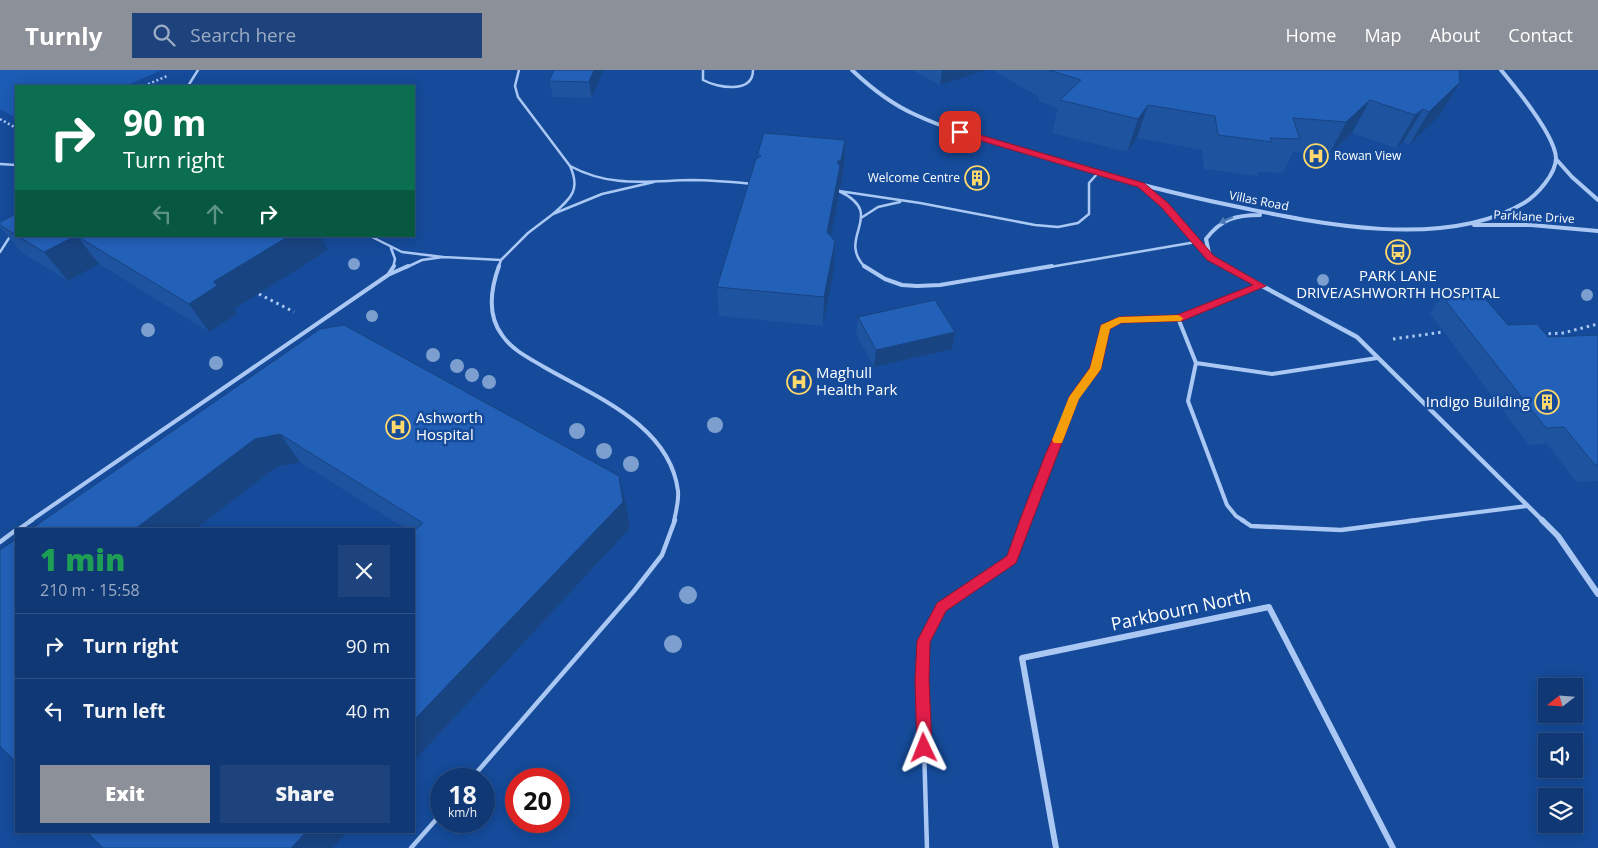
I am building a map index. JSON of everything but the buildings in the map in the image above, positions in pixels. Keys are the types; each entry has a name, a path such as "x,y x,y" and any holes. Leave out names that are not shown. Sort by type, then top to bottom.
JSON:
{"street":[{"name":"Villas Road","path":"852,70 866,85 905,110 960,132 1097,174 1141,185 1273,215 1329,224 1432,228 1469,225 1512,210 1533,198 1548,181 1556,159"},
{"path":"1501,70 1532,111 1548,138 1556,159 1572,177 1598,200"},
{"path":"1141,185 1164,205 1210,258 1357,337 1558,536 1598,594"},
{"path":"1210,258 1206,240 1216,224 1247,214 1273,215"},
{"name":"Parklane Drive","path":"1469,225 1531,225 1598,230"},
{"name":"Parkbourn North","path":"1056,848 1022,658 1269,607 1393,848"}],"lane":[{"path":"189,85 198,70"},
{"path":"481,768 634,591 662,555 674,525 678,492 670,463 654,438 647,431 633,419 520,353 501,335 492,312 492,286 501,260 528,233 553,214 573,194 576,185 575,176 570,166 518,97 515,86 519,70"},
{"path":"703,70 703,80 707,83 725,87 750,82 753,78 754,70"},
{"path":"0,164 15,164"},
{"path":"570,166 583,174 602,180 626,183 694,180 758,184"},
{"path":"1097,174 1089,183 1089,214 1078,222 1058,227 1035,225 920,203 839,191 853,198 860,207 861,218 855,250 863,266 888,281 910,286 940,285 1196,242"},
{"path":"553,214 577,202 600,194 654,182"},
{"path":"861,218 878,207 897,202 920,203"},
{"path":"0,252 15,229"},
{"path":"372,237 402,252 443,257 501,260"},
{"path":"388,275 396,266 396,256 391,248"},
{"path":"21,528 388,275 422,260 443,257"},
{"path":"927,848 922,680 924,641 942,607 1012,560 1074,397 1096,369 1105,328 1119,320 1178,318 1261,286"},
{"path":"1178,318 1196,363 1188,401 1227,506 1236,516 1250,526 1341,530 1527,506"},
{"path":"1196,363 1272,374 1377,358"},
{"path":"0,542 15,532"},
{"path":"411,848 430,826"}],"path":[{"path":"146,85 172,74"},
{"path":"0,119 15,127"},
{"path":"259,294 317,325"},
{"path":"1535,334 1563,333 1598,324"},
{"path":"1363,343 1444,332"}],"shaded area":[{"path":"0,70 162,70 127,85 15,85 15,117 0,109"}],"slow traffic":[{"path":"1058,440 1074,397 1096,369 1105,328 1119,320 1178,318"}],"place":[{"name":"Rowan View","path":"1316,156"},
{"name":"Welcome Centre","path":"977,178"},
{"name":"PARK LANE DRIVE/ASHWORTH HOSPITAL","path":"1398,252"},
{"name":"Maghull Health Park","path":"799,382"},
{"name":"Indigo Building","path":"1547,402"},
{"name":"Ashworth Hospital","path":"398,427"}],"route":[{"path":"924,748 922,680 924,641 942,607 1012,560 1074,397 1096,369 1105,328 1119,320 1178,318 1261,286 1210,258 1164,205 1141,185 1097,174 960,132"}]}
